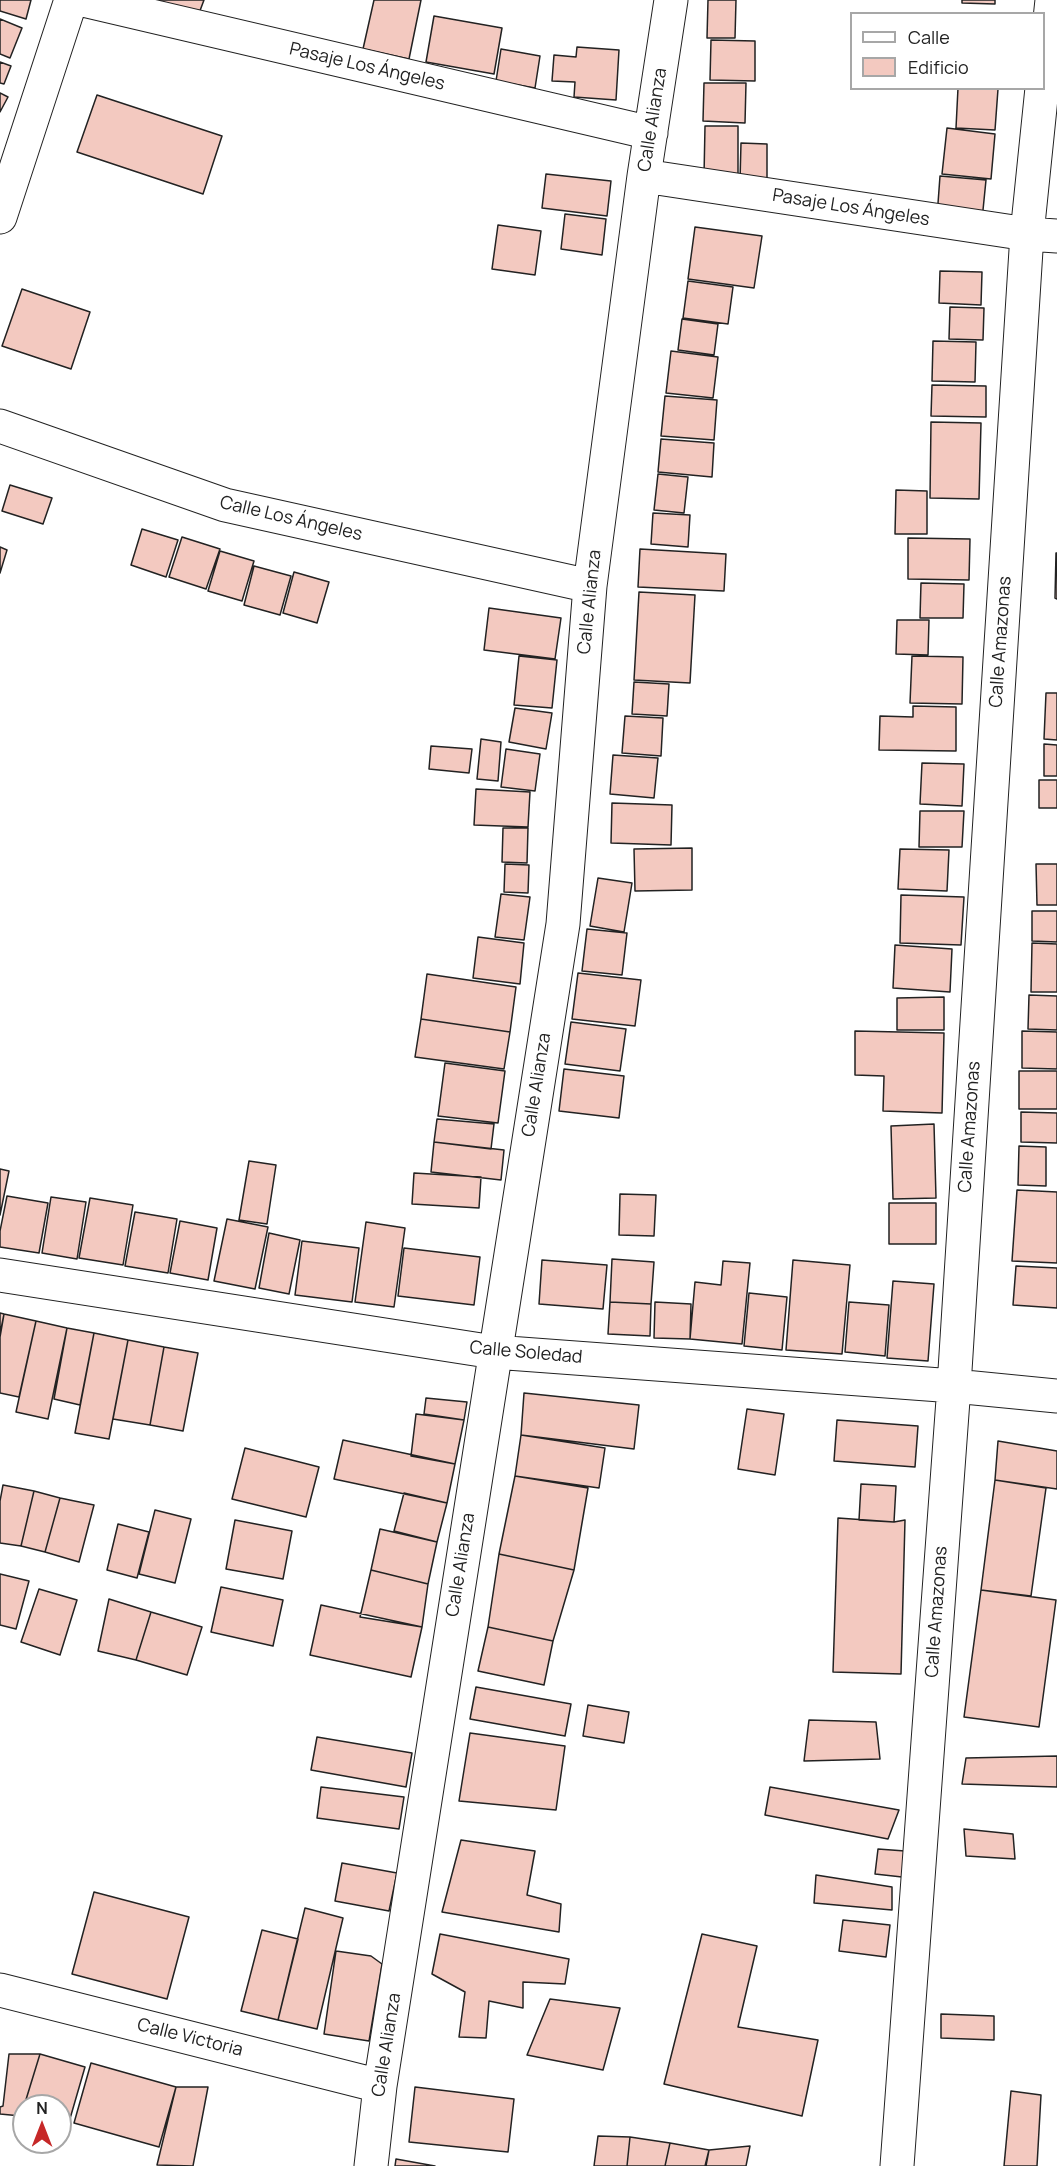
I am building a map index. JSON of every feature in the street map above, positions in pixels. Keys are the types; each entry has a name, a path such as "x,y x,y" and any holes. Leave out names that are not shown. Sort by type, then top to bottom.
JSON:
{"street":[{"path":"0,217 72,0"},
{"name":"Pasaje Los Ángeles","path":"83,0 651,133"},
{"name":"Calle Alianza","path":"371,2166 380,2086 563,924 590,586 644,176 671,0"},
{"path":"1045,66 1052,0"},
{"name":"Calle Amazonas","path":"897,2166 1042,235 1042,90"},
{"name":"Pasaje Los Ángeles","path":"644,176 1042,235"},
{"name":"Calle Los Ángeles","path":"0,426 225,506 590,586"},
{"name":"Calle Soledad","path":"0,1275 494,1352 954,1386 1057,1396"},
{"name":"Calle Victoria","path":"0,1990 380,2086"}],"building":[{"path":"0,0 31,0 26,19 0,11"},
{"path":"146,0 204,0 198,16"},
{"path":"374,0 421,0 409,59 363,49"},
{"path":"708,0 736,0 735,38 707,38"},
{"path":"962,0 995,0 995,4 962,3"},
{"path":"434,16 502,28 494,74 426,62"},
{"path":"0,19 22,28 10,58 0,54"},
{"path":"711,40 755,41 755,81 710,80"},
{"path":"577,47 619,50 616,100 574,97 575,82 552,81 554,55 576,57"},
{"path":"501,49 540,56 535,88 496,81"},
{"path":"0,62 11,66 4,84 0,83"},
{"path":"704,83 746,83 745,123 703,121"},
{"path":"958,90 998,90 995,130 956,128"},
{"path":"0,93 8,97 0,112"},
{"path":"97,95 222,136 203,194 77,152"},
{"path":"705,126 738,126 738,176 704,176"},
{"path":"947,128 995,134 991,179 942,174"},
{"path":"741,143 767,144 767,181 740,181"},
{"path":"546,174 611,181 607,216 542,208"},
{"path":"940,176 986,180 982,220 937,217"},
{"path":"565,214 606,219 602,255 561,249"},
{"path":"498,225 541,231 535,275 492,269"},
{"path":"695,227 762,236 754,288 688,279"},
{"path":"940,271 982,272 981,305 939,303"},
{"path":"688,281 733,287 728,324 683,318"},
{"path":"22,289 90,312 71,369 2,346"},
{"path":"950,307 984,308 983,340 949,339"},
{"path":"682,319 718,324 714,355 678,350"},
{"path":"933,341 976,342 975,382 932,381"},
{"path":"671,351 718,357 713,398 666,393"},
{"path":"932,385 986,386 986,417 931,416"},
{"path":"665,396 717,400 714,440 661,436"},
{"path":"931,422 981,423 979,499 930,498"},
{"path":"661,439 714,443 712,477 658,472"},
{"path":"658,474 688,477 684,513 654,510"},
{"path":"10,485 52,498 43,524 2,511"},
{"path":"896,490 927,491 927,534 895,534"},
{"path":"653,513 690,515 688,547 651,544"},
{"path":"142,529 178,540 166,577 131,565"},
{"path":"182,537 220,549 206,589 169,577"},
{"path":"908,538 970,539 969,580 908,579"},
{"path":"0,547 7,550 0,573"},
{"path":"640,549 726,554 724,591 638,587"},
{"path":"220,551 254,561 242,601 208,591"},
{"path":"1057,553 1057,599 1055,598"},
{"path":"254,566 291,576 280,615 244,605"},
{"path":"294,572 329,582 317,623 283,613"},
{"path":"921,583 964,584 963,618 920,618"},
{"path":"639,592 695,595 690,683 634,680"},
{"path":"489,608 561,618 555,659 484,650"},
{"path":"897,620 929,620 928,655 896,654"},
{"path":"519,656 557,660 552,708 514,705"},
{"path":"912,656 963,657 962,704 910,703"},
{"path":"634,682 669,684 667,716 632,714"},
{"path":"1046,693 1057,693 1057,740 1044,739"},
{"path":"913,706 956,707 956,751 879,750 880,716 913,717"},
{"path":"515,708 552,713 546,749 509,742"},
{"path":"625,716 663,718 661,756 622,753"},
{"path":"481,739 501,742 498,781 477,779"},
{"path":"1044,744 1057,745 1057,776 1044,776"},
{"path":"431,746 472,749 469,773 429,769"},
{"path":"506,749 540,754 535,791 501,787"},
{"path":"613,755 658,758 654,798 610,794"},
{"path":"922,763 964,764 962,806 920,804"},
{"path":"1039,780 1057,780 1057,808 1039,808"},
{"path":"476,789 530,792 528,827 474,825"},
{"path":"612,803 672,805 671,845 611,843"},
{"path":"920,811 964,811 962,847 919,847"},
{"path":"503,828 528,828 527,863 502,862"},
{"path":"692,848 692,890 635,891 634,849"},
{"path":"900,849 949,850 947,891 898,889"},
{"path":"505,864 529,865 528,893 504,892"},
{"path":"1036,864 1057,864 1057,905 1037,905"},
{"path":"598,878 632,883 624,932 590,926"},
{"path":"501,894 530,897 524,940 495,937"},
{"path":"901,895 964,897 961,945 900,943"},
{"path":"1032,911 1057,911 1057,942 1032,941"},
{"path":"587,929 627,933 622,975 582,971"},
{"path":"478,937 524,943 520,984 473,978"},
{"path":"1032,943 1057,944 1057,992 1031,992"},
{"path":"895,945 952,949 950,992 893,988"},
{"path":"578,973 641,980 635,1026 572,1019"},
{"path":"427,974 516,987 510,1032 421,1019"},
{"path":"1029,995 1057,996 1057,1030 1028,1029"},
{"path":"944,997 944,1030 897,1030 897,998"},
{"path":"421,1019 510,1032 504,1069 415,1057"},
{"path":"571,1022 626,1029 620,1071 565,1064"},
{"path":"855,1031 944,1033 942,1113 883,1111 884,1076 855,1075"},
{"path":"1022,1031 1057,1032 1057,1069 1022,1068"},
{"path":"445,1063 505,1071 498,1123 438,1116"},
{"path":"564,1069 624,1076 619,1118 559,1111"},
{"path":"1019,1071 1057,1071 1057,1109 1019,1109"},
{"path":"1021,1112 1057,1113 1057,1143 1021,1142"},
{"path":"437,1119 494,1124 491,1149 434,1142"},
{"path":"934,1124 936,1198 893,1199 891,1126"},
{"path":"434,1142 504,1150 501,1180 431,1172"},
{"path":"1019,1146 1046,1147 1046,1186 1018,1185"},
{"path":"249,1161 276,1165 267,1224 239,1220"},
{"path":"0,1169 9,1171 0,1215"},
{"path":"414,1173 481,1177 479,1208 412,1204"},
{"path":"1017,1190 1057,1192 1057,1263 1012,1261"},
{"path":"620,1194 656,1195 654,1236 619,1235"},
{"path":"7,1196 48,1203 39,1253 0,1247 0,1231"},
{"path":"51,1197 86,1202 77,1259 42,1253"},
{"path":"90,1198 133,1205 123,1265 79,1258"},
{"path":"889,1203 936,1203 936,1244 889,1244"},
{"path":"135,1212 177,1219 168,1273 125,1266"},
{"path":"227,1219 268,1227 255,1289 214,1281"},
{"path":"180,1221 217,1228 208,1280 170,1273"},
{"path":"366,1222 405,1228 394,1307 355,1302"},
{"path":"269,1233 300,1240 289,1294 259,1288"},
{"path":"302,1241 359,1248 352,1302 295,1295"},
{"path":"404,1248 480,1257 474,1305 398,1296"},
{"path":"612,1259 654,1262 651,1304 610,1302"},
{"path":"542,1260 607,1265 603,1309 539,1304"},
{"path":"793,1260 850,1265 842,1354 786,1350"},
{"path":"723,1261 750,1263 742,1344 690,1339 695,1282 721,1285"},
{"path":"1016,1266 1057,1268 1057,1308 1013,1305"},
{"path":"893,1281 934,1284 928,1361 887,1358"},
{"path":"749,1293 787,1297 782,1350 744,1346"},
{"path":"610,1302 651,1304 650,1336 608,1334"},
{"path":"655,1302 691,1304 690,1339 654,1338"},
{"path":"849,1302 889,1305 885,1356 845,1352"},
{"path":"0,1313 4,1314 0,1334"},
{"path":"4,1314 36,1321 19,1397 0,1393 0,1337"},
{"path":"36,1321 67,1328 48,1419 16,1412"},
{"path":"67,1328 94,1333 80,1405 54,1399"},
{"path":"94,1333 128,1340 109,1439 75,1433"},
{"path":"128,1340 164,1347 150,1425 113,1419"},
{"path":"164,1347 198,1353 183,1431 150,1425"},
{"path":"524,1393 639,1405 634,1449 521,1435"},
{"path":"426,1398 467,1402 464,1420 424,1414"},
{"path":"747,1409 784,1414 775,1475 738,1469"},
{"path":"416,1414 464,1420 455,1464 411,1456"},
{"path":"837,1420 918,1426 915,1467 834,1461"},
{"path":"521,1435 605,1448 599,1488 515,1476"},
{"path":"343,1440 455,1464 447,1503 334,1479"},
{"path":"998,1441 1057,1451 1057,1489 995,1480"},
{"path":"245,1448 319,1467 306,1517 232,1499"},
{"path":"515,1476 588,1488 574,1570 499,1554"},
{"path":"995,1480 1046,1488 1031,1596 981,1590"},
{"path":"861,1484 896,1486 894,1522 859,1520"},
{"path":"3,1485 34,1491 21,1546 0,1543 0,1501"},
{"path":"34,1491 60,1498 45,1552 21,1546"},
{"path":"404,1493 447,1503 437,1542 394,1531"},
{"path":"60,1498 94,1505 79,1562 45,1552"},
{"path":"155,1510 191,1519 175,1583 139,1574"},
{"path":"838,1518 894,1522 905,1520 901,1674 833,1672"},
{"path":"235,1520 292,1531 283,1579 226,1569"},
{"path":"118,1524 149,1532 137,1578 107,1570"},
{"path":"380,1529 437,1542 428,1584 371,1570"},
{"path":"499,1554 574,1570 553,1641 488,1627"},
{"path":"371,1570 428,1584 422,1627 360,1617"},
{"path":"0,1574 29,1581 16,1629 0,1625"},
{"path":"221,1587 283,1600 273,1646 211,1632"},
{"path":"39,1589 77,1600 60,1655 21,1642"},
{"path":"981,1590 1056,1600 1039,1727 964,1717"},
{"path":"109,1599 151,1612 136,1660 98,1651"},
{"path":"321,1605 422,1627 411,1677 310,1655"},
{"path":"151,1612 202,1627 187,1675 136,1660"},
{"path":"488,1627 553,1641 544,1685 478,1671"},
{"path":"476,1687 571,1704 565,1736 470,1719"},
{"path":"588,1705 629,1712 624,1743 583,1736"},
{"path":"809,1720 876,1722 880,1759 804,1761"},
{"path":"470,1733 565,1746 556,1810 459,1801"},
{"path":"317,1737 412,1753 406,1787 311,1770"},
{"path":"1057,1756 1057,1787 962,1784 966,1758"},
{"path":"321,1787 404,1797 399,1829 317,1818"},
{"path":"770,1787 899,1810 888,1839 765,1815"},
{"path":"964,1829 1013,1834 1015,1859 966,1856"},
{"path":"461,1840 535,1851 527,1895 561,1904 559,1932 442,1912"},
{"path":"878,1849 905,1851 902,1877 875,1874"},
{"path":"342,1863 397,1873 389,1911 335,1901"},
{"path":"816,1875 892,1887 892,1910 814,1903"},
{"path":"94,1892 189,1917 167,1999 72,1974"},
{"path":"305,1908 343,1918 317,2029 278,2020"},
{"path":"843,1920 890,1925 886,1957 839,1951"},
{"path":"262,1930 298,1939 278,2020 241,2011"},
{"path":"440,1934 569,1959 565,1984 523,1982 523,2008 489,2001 486,2038 459,2037 465,1992 432,1974"},
{"path":"702,1934 757,1946 738,2027 818,2040 802,2116 664,2084"},
{"path":"336,1951 371,1956 382,1964 369,2041 324,2034"},
{"path":"550,1999 620,2008 603,2070 527,2055"},
{"path":"941,2014 994,2016 994,2040 941,2038"},
{"path":"9,2054 40,2054 28,2094 12,2094 12,2115 0,2114 0,2107 3,2106"},
{"path":"40,2054 85,2067 72,2112 72,2094 28,2094"},
{"path":"91,2063 176,2087 159,2147 74,2123"},
{"path":"176,2087 208,2087 193,2166 157,2165"},
{"path":"415,2087 514,2099 508,2152 409,2142"},
{"path":"1011,2091 1041,2095 1037,2166 1004,2166"},
{"path":"598,2136 630,2137 627,2166 594,2166"},
{"path":"630,2137 670,2143 665,2166 627,2166"},
{"path":"670,2143 709,2150 706,2166 665,2166"},
{"path":"750,2146 746,2166 705,2166 709,2150"},
{"path":"396,2159 435,2166 395,2166"}]}
